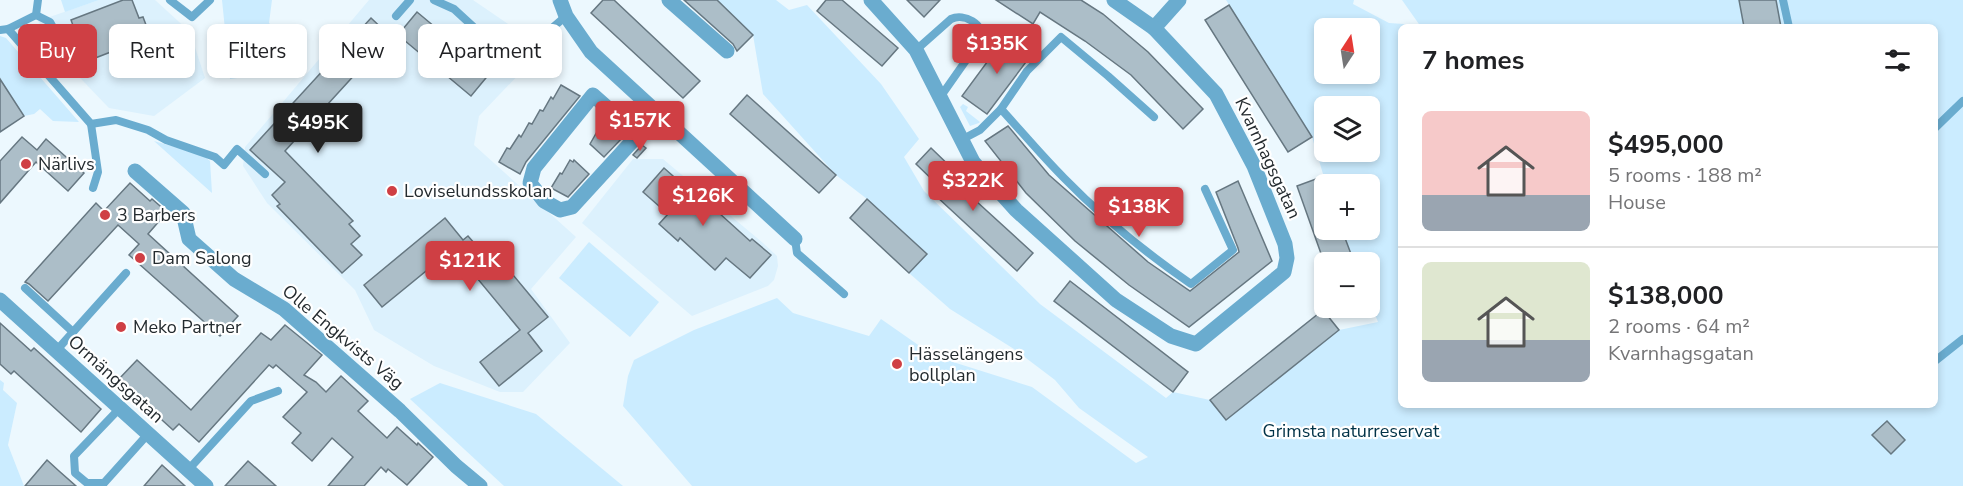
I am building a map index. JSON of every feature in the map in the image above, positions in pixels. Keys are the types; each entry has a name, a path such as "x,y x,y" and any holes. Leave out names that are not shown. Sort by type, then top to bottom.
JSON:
{"street":[{"path":"560,0 566,16 591,51 795,240"},
{"path":"669,0 727,51"},
{"name":"Kvarnhagsgatan","path":"871,0 916,50 973,162 1016,210 1116,300 1171,336 1196,344 1284,272 1287,258 1286,244 1254,166 1216,94 1154,28 1114,0"},
{"path":"1154,28 1179,0"},
{"path":"638,135 593,95 534,168 530,183 544,201 560,210 572,207 638,135 662,117"},
{"name":"Olle Engkvists Väg","path":"135,171 183,213 189,239 234,279 284,309 400,411 456,466 480,486"},
{"name":"Ormängsgatan","path":"0,300 206,486"}],"lane":[{"path":"36,15 38,0"},
{"path":"170,0 192,17 210,0"},
{"path":"396,16 410,0"},
{"path":"434,0 454,9 491,43 516,51 536,42 566,16"},
{"path":"1783,0 1788,24"},
{"path":"36,15 4,29 91,124 98,172 93,189"},
{"path":"36,15 51,24"},
{"path":"916,50 958,15 965,16 983,33 941,96"},
{"path":"961,140 980,130 1001,109 1027,71 1061,37 1154,117"},
{"path":"1938,125 1963,101"},
{"path":"1001,109 1064,178 1107,218 1156,260 1191,284 1233,250 1206,189"},
{"path":"91,124 116,120 148,130 166,140 215,157 224,165 237,149 265,174"},
{"path":"795,240 797,253 844,294"},
{"path":"56,351 126,273"},
{"path":"25,288 73,332"},
{"path":"1938,359 1963,339"},
{"path":"188,470 251,401 278,391"},
{"path":"119,409 75,456 75,473 87,483 104,483 148,434"}],"shaded area":[{"path":"99,0 155,0 181,24 109,24 109,78 195,78 195,47 205,78 154,116 109,108 80,78 97,78 97,24 40,24 38,21"},
{"name":"Loviselundsskolan","path":"369,0 473,0 508,24 418,24 418,78 515,78 479,116 474,145 576,237 531,289 570,343 523,392 500,392 434,366 374,330 355,290 267,203 243,166 245,147 303,78 307,78 307,74 319,59 319,78 406,78 406,24 349,24"},
{"path":"633,159 663,159 763,243 777,256 778,266 774,280 768,286 692,316 582,223"}],"green space":[{"path":"61,0 99,0 65,12"},
{"path":"222,0 272,0 270,24 224,24"},
{"name":"Grimsta naturreservat","path":"717,0 776,0 789,10 807,5 881,84 919,139 904,157 924,191 1040,304 1166,398 1173,392 1210,400 1226,420 1339,330 1378,322 1376,318 1380,318 1380,252 1350,252 1346,240 1380,240 1380,174 1323,174 1319,162 1380,162 1380,96 1314,96 1314,144 1312,137 1226,0 1354,0 1353,4 1380,18 1314,18 1314,84 1380,84 1380,18 1389,23 1404,24 1398,24 1398,408 1938,408 1938,24 1419,24 1402,0 1963,0 1963,486 692,486 623,406 628,376 634,360 694,330 777,298 793,313 869,336 881,319 934,356 1032,387 1136,463 1148,457 1079,408 1055,380 1014,349 950,309 909,273 926,254 867,199 836,175 763,94 753,35"},
{"path":"0,36 6,38 18,52 18,78 41,78 79,122 53,121 40,109 34,114 24,116 0,79"},
{"path":"963,104 968,107 966,111 979,123 970,126 960,107"},
{"path":"154,141 203,155 210,161 212,193"},
{"path":"589,242 659,302 630,337 559,278"},
{"path":"0,380 4,383 3,390 17,403 8,445 24,486 0,486"},
{"path":"440,383 536,414 623,486 504,486 410,399"}],"building":[{"path":"123,0 132,0 139,18 143,17 146,24 109,24 109,53 97,57 97,24 72,24 71,20"},
{"path":"603,0 614,0 700,81 683,98 591,13"},
{"path":"684,0 717,0 753,35 737,51 733,44"},
{"path":"826,0 842,0 898,48 882,66 817,11"},
{"path":"907,0 940,0 924,17"},
{"path":"996,0 1081,0 1103,14 1148,52 1203,109 1183,129 1131,75 1085,41 1040,12 1033,24"},
{"path":"1739,0 1776,0 1780,24 1743,24"},
{"path":"1229,5 1312,137 1288,152 1205,20"},
{"path":"417,12 431,24 418,24 418,52 406,42 406,25"},
{"path":"371,18 377,24 366,24"},
{"path":"1007,35 1032,54 987,114 962,96"},
{"path":"319,75 319,78 352,78 285,151 353,221 349,224 360,236 351,244 362,255 342,273 277,206 280,204 272,195 285,182 250,150"},
{"path":"449,78 486,78 471,96"},
{"path":"0,79 24,116 0,132"},
{"path":"561,85 580,96 526,162 520,174 499,162 507,148 510,149 519,135 521,137 529,123 532,124 540,110 543,111 551,97 553,99"},
{"path":"747,95 836,175 819,193 730,114"},
{"path":"602,123 624,136 604,157 590,144"},
{"path":"1008,126 1049,175 1148,262 1190,291 1239,252 1216,192 1238,181 1272,261 1189,327 1129,285 1075,241 1026,193 985,141"},
{"path":"22,137 37,150 46,139 84,173 68,191 36,162 0,203 0,161"},
{"path":"642,145 646,148 637,158 633,155"},
{"path":"931,148 958,174 953,180 1033,253 1017,271 936,196 942,189 916,164"},
{"path":"570,160 573,162 574,160 589,174 568,197 551,188"},
{"path":"664,168 750,241 752,239 771,255 750,278 726,258 715,270 680,238 678,241 659,224 668,214 643,192"},
{"path":"1314,180 1314,234 1297,186"},
{"path":"130,183 150,201 152,199 167,212 148,234 238,316 220,336 129,255 139,244 118,225 48,301 25,282 96,203 104,211"},
{"path":"867,199 927,254 909,273 850,218"},
{"path":"445,218 463,240 468,236 482,252 489,246 548,317 528,333 542,351 499,386 480,362 520,330 453,249 382,307 364,285"},
{"path":"1316,240 1346,240 1350,252 1320,252"},
{"path":"1070,281 1188,372 1173,392 1054,301"},
{"path":"1314,317 1329,318 1339,330 1226,420 1210,400"},
{"path":"0,323 31,351 34,348 101,409 81,432 14,371 11,374 0,364"},
{"path":"285,325 322,355 304,375 326,392 341,376 368,401 358,411 387,438 397,427 433,457 407,485 388,469 386,472 381,467 364,486 328,486 353,457 332,438 312,461 292,443 301,433 283,417 307,392 276,365 273,368 269,365 199,442 179,424 173,430 118,380 137,360 191,410 261,333 271,340"},
{"path":"1887,421 1905,440 1891,454 1872,435"},
{"path":"47,460 59,471 76,486 25,486"},
{"path":"248,461 276,486 225,486"},
{"path":"162,465 185,486 144,486"}],"place":[{"name":"Närlivs","path":"26,164"},
{"name":"Loviselundsskolan","path":"392,191"},
{"name":"3 Barbers","path":"105,215"},
{"name":"Dam Salong","path":"140,258"},
{"name":"Meko Partner","path":"121,327"},
{"name":"Hässelängens bollplan","path":"897,364"}]}
